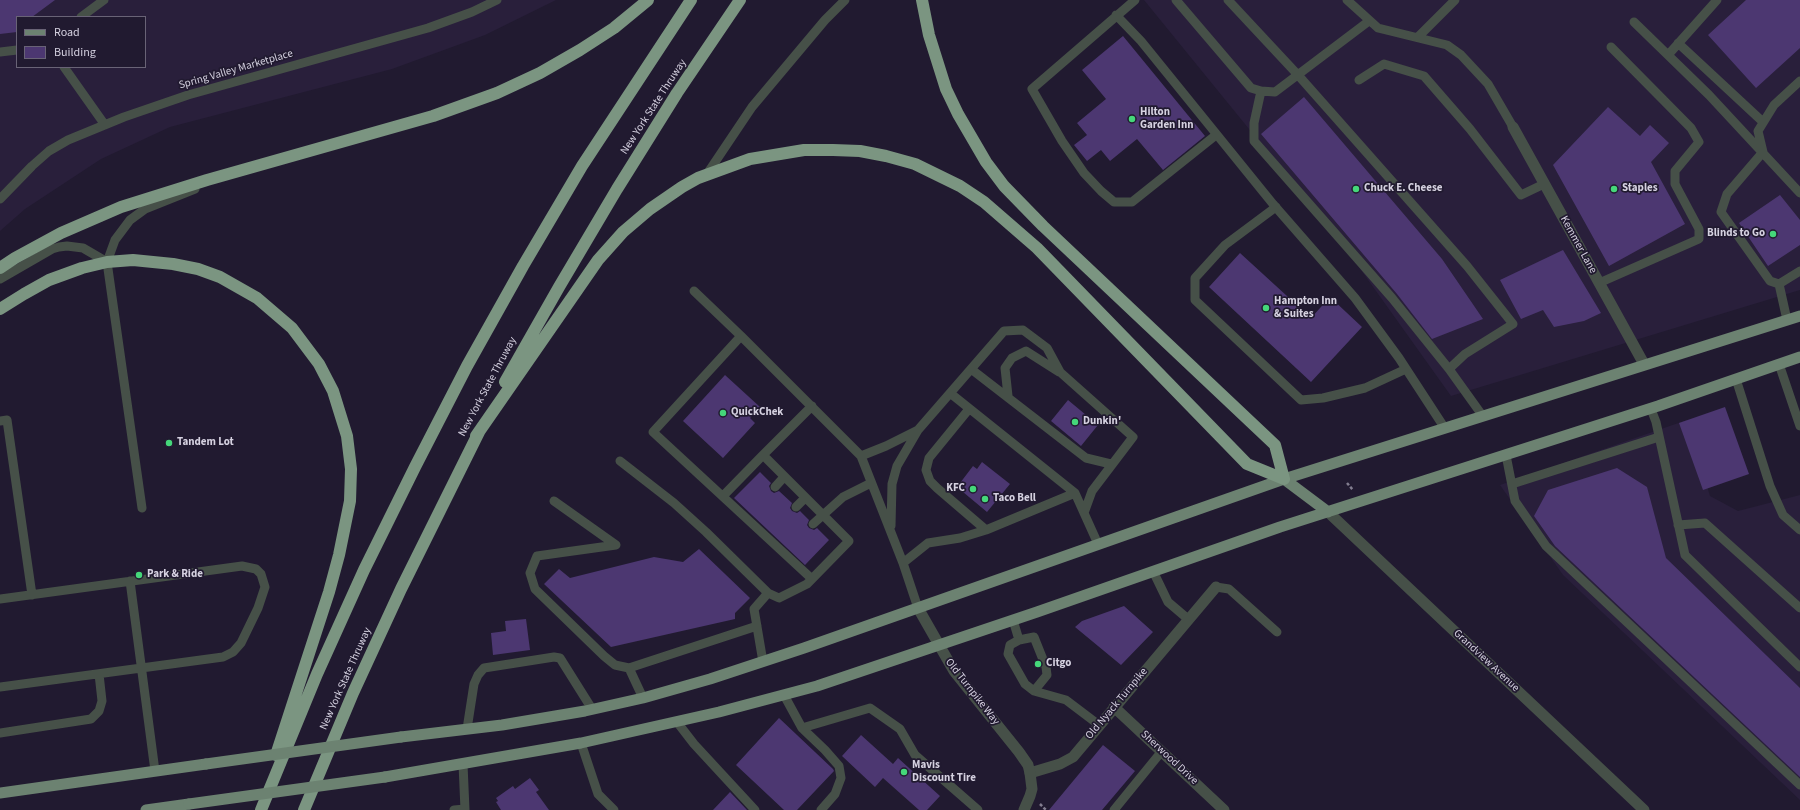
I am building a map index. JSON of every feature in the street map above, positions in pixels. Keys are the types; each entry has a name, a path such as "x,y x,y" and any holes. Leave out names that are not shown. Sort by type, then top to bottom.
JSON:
{"highway":[{"path":"0,268 15,258 61,233 108,212 151,197 433,116 497,93 540,73 573,54 614,28 648,0"},
{"path":"261,810 317,674 361,577 414,467 467,366 523,266 582,166 691,0"},
{"name":"New York State Thruway","path":"304,810 380,634 476,436 531,336 595,225 670,105 740,0"},
{"path":"922,0 929,35 946,89 958,114 986,162 1004,186 1043,226 1275,444 1284,479"},
{"path":"476,436 587,275 610,245 636,220 665,198 707,174 750,159 804,150 860,151 886,156 914,164 939,174 984,202 1037,248 1247,464 1284,479"},
{"path":"0,309 54,277 107,262 133,260 186,266 220,277 257,298 280,317 311,351 330,384 344,422 350,452 350,501 342,543 327,599 257,810"}],"main road":[{"path":"0,793 467,729 592,709 643,698 763,662 1284,479 1444,427 1800,316"},
{"path":"146,810 385,777 581,743 677,722 784,695 856,674 1328,512 1651,409 1800,357"},
{"path":"1284,479 1328,512"}],"street":[{"name":"Kemmer Lane","path":"1513,127 1644,364"},
{"name":"Grandview Avenue","path":"1328,512 1644,810"},
{"name":"Old Nyack Turnpike","path":"1030,773 1067,760 1077,752 1114,706 1216,587"},
{"name":"Old Turnpike Way","path":"918,608 954,672 1019,752 1030,773"},
{"name":"Sherwood Drive","path":"1114,706 1224,810"},
{"path":"1024,810 1030,796 1030,773"}],"lane":[{"path":"82,16 104,0"},
{"name":"Spring Valley Marketplace","path":"0,199 32,166 49,152 68,140 188,95 428,28 466,14 496,0"},
{"path":"707,174 752,108 825,20 845,0"},
{"path":"1135,0 1032,89 1062,141 1084,173 1114,202 1132,202 1216,135"},
{"path":"1176,0 1251,88 1262,91 1276,92 1369,21"},
{"path":"1228,0 1298,75 1467,266 1513,324 1465,354 1449,369"},
{"path":"1347,0 1378,28 1447,45 1461,55 1488,84 1513,127"},
{"path":"1418,37 1455,0"},
{"path":"1668,55 1717,0"},
{"path":"1116,15 1141,41 1216,135 1355,298 1406,369 1444,427"},
{"path":"1634,22 1708,95 1800,193"},
{"path":"1678,43 1763,122"},
{"path":"1599,283 1699,239 1699,229 1675,184 1675,171 1699,142 1691,128 1611,47"},
{"path":"0,52 16,50"},
{"path":"1359,80 1384,64 1424,76 1470,129 1521,195 1544,184"},
{"path":"65,68 106,125"},
{"path":"1763,152 1758,131 1774,105 1800,81"},
{"path":"1262,91 1254,123 1254,141 1392,298 1449,369 1482,415"},
{"path":"1763,152 1727,194 1721,212 1770,280 1779,284"},
{"path":"142,508 107,262 119,233 126,223 137,214 154,205 250,168"},
{"path":"1276,207 1225,245 1195,278 1195,300 1301,400 1323,398 1365,388 1406,369"},
{"path":"0,279 59,247 67,246 83,248 100,256 107,262"},
{"path":"1779,284 1800,271"},
{"path":"1779,284 1787,320"},
{"path":"694,291 742,336 861,456 903,563 918,608"},
{"path":"890,532 892,484 897,466 918,430 1004,331 1023,330 1047,348 1060,372"},
{"path":"742,336 653,432 722,496 748,516 812,579"},
{"path":"1008,396 1005,368 1012,358 1026,351 1060,372 1133,437 1092,491 1084,513"},
{"path":"1779,364 1800,426"},
{"path":"971,369 1008,396 1086,458 1111,464"},
{"path":"1736,379 1770,486 1783,515 1800,530"},
{"path":"950,393 1075,493 1098,544"},
{"path":"722,496 812,406"},
{"path":"969,409 929,458 926,470 930,481 986,530"},
{"path":"1651,409 1659,437 1685,555 1800,667"},
{"path":"0,421 7,420 32,595"},
{"path":"861,456 886,446 918,430"},
{"path":"1512,484 1659,437"},
{"path":"620,461 674,503 768,593 779,598 807,584 849,541 763,455"},
{"path":"1506,455 1515,501 1546,546 1800,785"},
{"path":"775,487 784,477"},
{"path":"813,524 843,497 871,483"},
{"path":"903,563 928,544 960,538 986,530 1075,493"},
{"path":"796,507 805,498"},
{"path":"554,501 616,545 537,556 530,573 535,589 615,666 629,668 757,626"},
{"path":"1678,525 1705,523 1800,608"},
{"path":"0,599 242,566 256,569 264,580 264,594 253,620 238,648 229,655 0,687"},
{"path":"1153,571 1168,602 1188,619"},
{"path":"130,581 155,771"},
{"path":"1216,587 1229,589 1277,632"},
{"path":"763,662 754,609 768,593"},
{"path":"1013,620 1019,640"},
{"path":"1034,691 1047,675 1046,667 1034,637 1019,640 1010,645 1008,654 1025,684 1034,691 1066,700 1099,725"},
{"path":"467,729 474,684 478,675 484,668 554,657 560,658 592,709"},
{"path":"629,668 643,698"},
{"path":"0,733 91,719 98,711 102,700 99,674"},
{"path":"784,695 802,728 839,766 841,778 835,794 821,810"},
{"path":"802,728 870,708 900,728 915,756 978,810"},
{"path":"677,722 694,744 755,810"},
{"path":"581,743 598,794 614,810"},
{"path":"1114,810 1162,751"},
{"path":"454,810 465,809 463,764"}],"path":[{"path":"1347,483 1353,490"}],"shaded area":[{"path":"0,0 556,0 485,35 392,69 170,127 101,159 25,209 0,231"},
{"path":"1144,0 1800,0 1800,290 1451,396 1341,242"},
{"path":"1687,420 1710,496 1738,511 1800,495 1800,800 1563,575 1500,485"}],"building":[{"path":"0,0 55,0 33,16 16,16 16,32 0,34"},
{"path":"1746,0 1800,0 1800,48 1756,88 1708,35"},
{"path":"1123,36 1205,136 1163,170 1137,139 1110,161 1101,150 1087,161 1074,145 1087,135 1077,123 1106,99 1082,70"},
{"path":"1304,97 1442,259 1483,319 1432,339 1397,294 1261,134"},
{"path":"1608,107 1640,136 1650,125 1669,143 1651,162 1685,224 1609,266 1553,165"},
{"name":"Blinds to Go","path":"1780,195 1800,220 1800,245 1768,266 1739,223"},
{"path":"1563,250 1601,313 1584,321 1554,327 1543,310 1521,319 1500,280"},
{"name":"Hampton Inn & Suites","path":"1240,253 1311,318 1330,297 1362,327 1311,382 1209,287"},
{"name":"QuickChek","path":"725,375 760,407 750,418 755,423 723,458 683,421"},
{"path":"1068,400 1098,425 1081,446 1051,421"},
{"path":"1725,407 1749,474 1703,490 1679,423"},
{"name":"Taco Bell","path":"982,462 1010,484 987,512 957,487 973,466 977,469"},
{"path":"1617,468 1647,487 1666,558 1800,688 1800,777 1555,546 1534,516 1548,490"},
{"path":"760,472 771,483 769,486 771,491 774,493 779,491 792,503 790,508 792,511 797,513 800,511 809,520 807,525 809,528 814,530 817,528 829,540 805,565 734,498"},
{"path":"699,549 750,598 735,613 735,619 611,647 544,584 559,569 570,578 654,557 683,562"},
{"path":"1124,606 1153,632 1121,665 1075,627 1082,621"},
{"path":"526,619 530,650 493,655 491,633 506,631 505,621"},
{"path":"779,718 834,771 797,810 784,810 736,765"},
{"path":"861,735 893,764 898,758 940,796 927,810 919,810 883,778 875,787 842,756"},
{"path":"1103,745 1135,771 1102,810 1049,810"},
{"path":"530,778 539,790 536,792 549,810 501,810 496,802 498,801 496,798 513,786 515,789"},
{"path":"730,792 747,810 713,810"}],"place":[{"name":"Hilton Garden Inn","path":"1132,119"},
{"name":"Chuck E. Cheese","path":"1356,189"},
{"name":"Staples","path":"1614,189"},
{"name":"Blinds to Go","path":"1773,234"},
{"name":"Hampton Inn & Suites","path":"1266,308"},
{"name":"QuickChek","path":"723,413"},
{"name":"Dunkin'","path":"1075,422"},
{"name":"Tandem Lot","path":"169,443"},
{"name":"KFC","path":"973,489"},
{"name":"Taco Bell","path":"985,499"},
{"name":"Park & Ride","path":"139,575"},
{"name":"Citgo","path":"1038,664"},
{"name":"Mavis Discount Tire","path":"904,772"}]}
